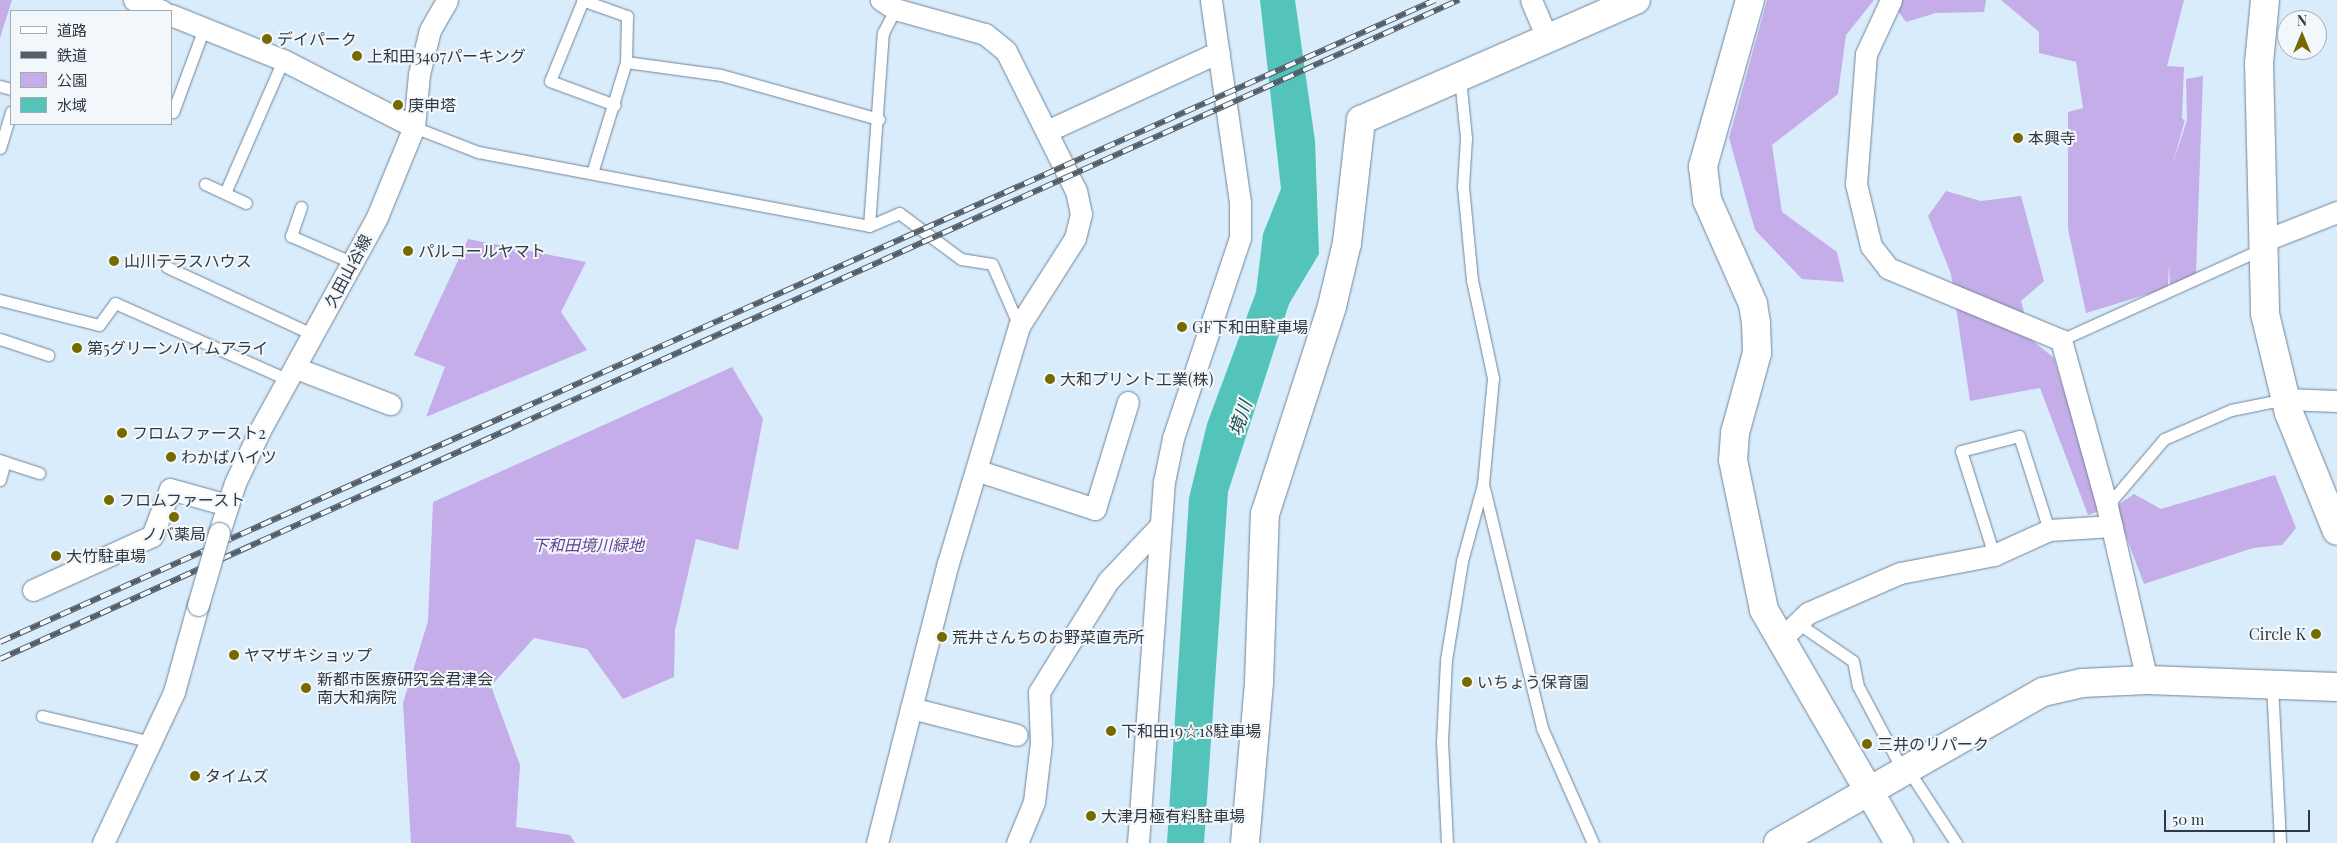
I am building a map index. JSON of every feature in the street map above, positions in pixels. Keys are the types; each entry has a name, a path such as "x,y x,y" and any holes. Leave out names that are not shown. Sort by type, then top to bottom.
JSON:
{"street":[{"path":"134,0 159,10"},
{"name":"久田山谷線","path":"103,843 174,692 227,505 260,430 293,374 352,263 414,127 419,74 430,30 447,0"},
{"path":"1138,843 1158,528 1172,438 1240,238 1240,202 1211,0"},
{"path":"1531,0 1548,40"},
{"path":"1245,843 1258,682 1265,514 1332,306 1348,235 1361,120 1636,0"},
{"path":"1750,0 1703,166 1707,200 1753,304 1756,323 1757,353 1735,433 1733,460 1764,610 1789,632 1865,790 1899,843"},
{"path":"1891,0 1866,54 1856,184 1871,246 1888,268 2061,340 2109,516 2147,680"},
{"path":"2265,0 2259,63 2265,314 2285,399 2337,531"},
{"path":"877,843 948,563 979,471 1019,326 1075,238 1081,214 1076,191 1020,71 1006,51 985,34 891,3"},
{"path":"172,15 284,60 414,127"},
{"path":"1047,131 1219,52"},
{"path":"2262,245 2337,212"},
{"path":"293,374 390,404"},
{"path":"2285,399 2337,401"},
{"path":"979,471 1095,509 1128,402"},
{"path":"33,590 152,536 170,489 227,505"},
{"path":"1789,632 1808,613 1900,573 1994,555 2049,530 2109,516"},
{"path":"1017,843 1035,793 1041,742 1039,692 1108,580 1158,528"},
{"path":"1778,843 1865,790 2043,692 2082,683 2147,680 2337,687"},
{"path":"911,708 1017,735"}],"lane":[{"path":"592,173 615,105 626,62 627,16 583,0 550,81 615,105"},
{"path":"869,226 883,33 891,3"},
{"path":"173,112 204,28"},
{"path":"225,193 284,60"},
{"path":"626,62 721,75 878,118"},
{"path":"1447,843 1442,742 1446,660 1462,561 1484,484 1493,378 1472,280 1462,186 1466,138 1460,78"},
{"path":"0,148 10,115"},
{"path":"414,127 478,152 869,226 899,213 961,259 992,264 1019,326"},
{"path":"205,184 246,203"},
{"path":"301,207 291,236 352,263"},
{"path":"2061,340 2262,245"},
{"path":"167,267 314,334"},
{"path":"0,300 99,325 115,304 293,374"},
{"path":"0,339 48,355"},
{"path":"2109,516 2172,434 2231,410 2285,399"},
{"path":"1994,555 1961,451 2019,436 2049,530"},
{"path":"0,480 3,461 39,473"},
{"path":"1484,484 1542,728 1594,843"},
{"path":"1789,632 1853,661 1858,686 1904,768 1956,843"},
{"path":"2272,684 2280,843"},
{"path":"42,716 152,742"}],"green space":[{"path":"0,0 12,0 0,38"},
{"path":"1767,0 1874,0 1846,35 1838,94 1772,145 1782,212 1837,252 1844,282 1802,279 1755,230 1729,138"},
{"path":"1890,0 1986,0 1984,12 1936,13 1906,22"},
{"path":"2001,0 2184,0 2167,66 2184,67 2182,119 2185,120 2172,166 2187,120 2186,79 2203,76 2196,274 2170,287 2169,263 2168,288 2086,313 2068,229 2068,112 2083,108 2076,62 2039,53 2039,32"},
{"path":"1946,191 1981,201 2021,196 2044,281 2021,301 2032,340 2054,358 2100,511 2088,515 2040,388 1970,401 1951,274 1928,216"},
{"path":"468,239 586,262 561,312 587,350 426,417 445,367 414,355"},
{"name":"下和田境川緑地","path":"732,367 763,419 738,550 696,539 675,630 674,677 623,699 587,649 534,638 491,686 520,765 516,827 570,835 575,843 411,843 403,703 428,621 433,502"},
{"path":"2275,475 2296,528 2282,545 2253,548 2144,584 2115,507 2134,494 2161,509"}],"water":[{"name":"境川","path":"1260,0 1295,0 1315,141 1319,254 1289,304 1228,492 1204,843 1167,843 1189,498 1207,424 1256,292 1263,234 1281,189"}],"railway":[{"path":"0,642 1435,0"},
{"path":"0,659 1459,0"}],"place":[{"name":"デイパーク","path":"267,39"},
{"name":"上和田3407パーキング","path":"357,56"},
{"name":"庚申塔","path":"398,105"},
{"name":"本興寺","path":"2018,138"},
{"name":"パルコールヤマト","path":"408,251"},
{"name":"山川テラスハウス","path":"114,261"},
{"name":"GF下和田駐車場","path":"1182,327"},
{"name":"第5グリーンハイムアライ","path":"77,348"},
{"name":"大和プリント工業(株)","path":"1050,379"},
{"name":"フロムファースト2","path":"122,433"},
{"name":"わかばハイツ","path":"171,457"},
{"name":"フロムファースト","path":"109,500"},
{"name":"ノバ薬局","path":"174,517"},
{"name":"大竹駐車場","path":"56,556"},
{"name":"Circle K","path":"2316,634"},
{"name":"荒井さんちのお野菜直売所","path":"942,637"},
{"name":"ヤマザキショップ","path":"234,655"},
{"name":"いちょう保育園","path":"1467,682"},
{"name":"新都市医療研究会君津会 南大和病院","path":"306,688"},
{"name":"下和田19☆18駐車場","path":"1111,731"},
{"name":"三井のリパーク","path":"1867,744"},
{"name":"タイムズ","path":"195,776"},
{"name":"大津月極有料駐車場","path":"1091,816"}]}
